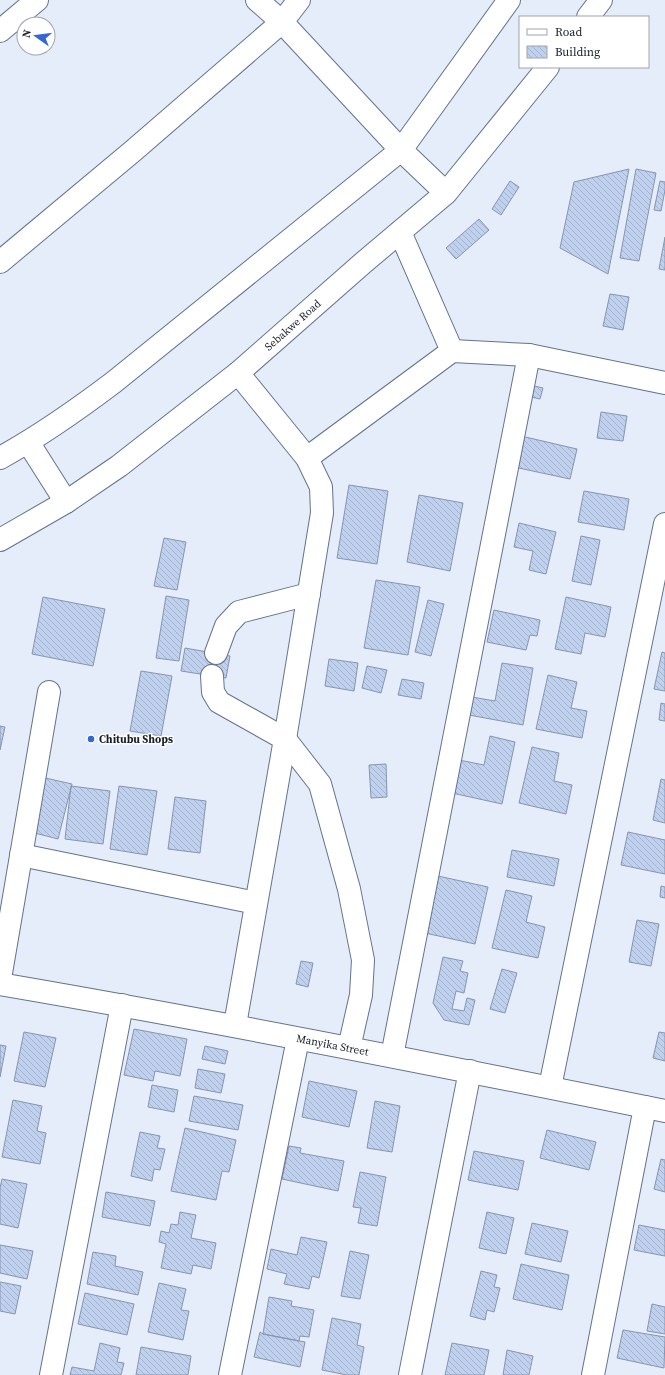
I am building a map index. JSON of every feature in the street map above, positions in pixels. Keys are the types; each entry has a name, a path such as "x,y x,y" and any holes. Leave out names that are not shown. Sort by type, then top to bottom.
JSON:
{"street":[{"path":"0,31 37,0"},
{"path":"257,0 282,22 401,150 446,193"},
{"path":"0,262 133,151 282,22 299,0"},
{"path":"0,458 28,442 75,411 114,382 401,150 509,0"},
{"path":"589,16 601,0"},
{"name":"Sebakwe Road","path":"0,540 66,502 119,466 238,373 446,193 547,68"},
{"path":"400,232 452,351"},
{"path":"307,458 452,351 529,355 665,383"},
{"path":"392,1056 529,355"},
{"path":"235,1025 285,739 322,513 321,487 307,458 238,373"},
{"path":"28,442 66,502"},
{"path":"550,1087 665,524"},
{"path":"216,653 226,626 239,612 309,594"},
{"path":"212,676 213,692 219,702 285,739 320,784 349,889 363,960 361,995 349,1048"},
{"path":"0,979 49,692"},
{"path":"21,856 256,904"},
{"name":"Manyika Street","path":"0,984 235,1025 298,1039 470,1071 655,1109"},
{"path":"51,1375 122,1005"},
{"path":"230,1375 298,1039"},
{"path":"410,1375 470,1071"},
{"path":"593,1375 655,1109"}],"building":[{"path":"629,169 608,274 560,248 574,182"},
{"path":"636,169 656,173 639,261 620,258"},
{"path":"510,181 519,187 501,215 492,209"},
{"path":"660,181 665,182 661,211 654,210"},
{"path":"479,219 489,230 456,259 446,248"},
{"path":"665,237 665,270 659,269"},
{"path":"610,294 629,297 623,330 603,326"},
{"path":"530,385 543,388 540,399 527,396"},
{"path":"601,412 627,416 623,441 597,438"},
{"path":"521,436 577,449 570,479 514,467"},
{"path":"349,485 388,491 377,564 337,558"},
{"path":"584,491 629,499 624,530 578,522"},
{"path":"419,495 463,503 450,571 407,562"},
{"path":"519,523 556,532 546,574 529,570 533,551 514,547"},
{"path":"581,536 600,540 591,585 572,581"},
{"path":"164,538 186,542 177,590 154,586"},
{"path":"376,580 420,587 408,655 364,648"},
{"path":"166,596 189,600 179,661 156,658"},
{"path":"43,597 105,609 93,666 32,654"},
{"path":"566,597 611,607 605,637 585,633 581,654 555,649"},
{"path":"428,600 444,604 431,656 415,652"},
{"path":"494,610 540,620 537,636 530,635 526,650 487,642"},
{"path":"185,648 230,656 226,678 181,671"},
{"path":"662,652 665,653 665,691 654,689"},
{"path":"329,659 358,663 354,691 325,686"},
{"path":"502,663 533,668 523,725 469,715 472,697 495,701"},
{"path":"367,666 387,670 381,693 362,688"},
{"path":"141,671 172,676 161,736 130,731"},
{"path":"548,675 577,682 571,708 587,711 582,738 536,729"},
{"path":"402,679 424,683 421,699 398,695"},
{"path":"661,703 665,704 665,721 659,720"},
{"path":"0,726 5,727 0,750"},
{"path":"490,736 515,742 502,804 452,793 459,760 484,765"},
{"path":"532,747 559,753 554,781 572,785 566,814 519,803"},
{"path":"386,764 387,797 371,798 369,765"},
{"path":"41,777 72,784 58,839 27,831"},
{"path":"661,779 665,780 665,823 653,820"},
{"path":"71,786 110,791 103,844 65,839"},
{"path":"119,786 157,791 147,855 110,849"},
{"path":"175,797 206,801 200,853 168,849"},
{"path":"628,832 665,840 665,874 621,865"},
{"path":"512,850 559,859 554,886 507,877"},
{"path":"438,876 488,887 475,944 425,933"},
{"path":"661,886 665,887 665,898 660,897"},
{"path":"506,890 532,896 526,922 545,927 538,958 492,948"},
{"path":"637,920 659,924 651,966 629,962"},
{"path":"443,957 463,961 460,971 468,973 464,993 456,991 452,1009 464,1011 467,998 475,1000 469,1025 444,1020 433,1003"},
{"path":"301,961 313,963 308,987 296,984"},
{"path":"502,969 517,973 505,1013 490,1009"},
{"path":"134,1029 187,1039 180,1076 155,1071 153,1081 124,1075"},
{"path":"24,1032 56,1038 45,1087 14,1081"},
{"path":"659,1032 665,1033 665,1061 653,1058"},
{"path":"0,1045 6,1046 0,1077"},
{"path":"205,1046 228,1051 225,1064 202,1059"},
{"path":"198,1069 225,1074 221,1093 195,1088"},
{"path":"309,1081 357,1091 349,1127 302,1117"},
{"path":"152,1085 178,1090 174,1112 148,1107"},
{"path":"194,1096 243,1105 238,1130 189,1121"},
{"path":"13,1100 42,1106 37,1131 46,1133 40,1164 2,1157"},
{"path":"375,1101 400,1106 392,1152 367,1148"},
{"path":"185,1128 236,1140 229,1172 222,1171 216,1200 171,1191"},
{"path":"547,1130 596,1142 589,1170 540,1158"},
{"path":"140,1132 160,1136 157,1148 165,1149 160,1170 154,1169 152,1181 131,1176"},
{"path":"289,1146 301,1148 300,1153 344,1161 338,1191 282,1179"},
{"path":"474,1151 524,1161 518,1190 468,1180"},
{"path":"661,1159 665,1160 665,1192 654,1189"},
{"path":"360,1172 386,1177 377,1226 358,1223 361,1208 353,1207"},
{"path":"2,1179 27,1184 18,1228 0,1224 0,1188"},
{"path":"106,1192 155,1201 150,1226 102,1217"},
{"path":"180,1212 196,1215 191,1238 216,1243 211,1269 193,1265 191,1274 161,1268 166,1244 159,1242 161,1231 169,1233 171,1224 178,1225"},
{"path":"487,1212 514,1218 506,1254 479,1248"},
{"path":"532,1223 568,1231 561,1262 525,1254"},
{"path":"639,1225 665,1230 665,1256 634,1250"},
{"path":"301,1237 327,1242 319,1278 312,1276 309,1289 284,1284 287,1274 267,1269 271,1249 297,1255"},
{"path":"0,1245 33,1251 27,1279 0,1273"},
{"path":"350,1251 369,1255 360,1299 341,1296"},
{"path":"93,1252 116,1256 115,1266 143,1272 138,1295 87,1284"},
{"path":"521,1264 569,1275 562,1310 513,1299"},
{"path":"481,1271 497,1275 494,1287 500,1288 494,1312 487,1310 485,1320 470,1316"},
{"path":"0,1282 21,1286 15,1314 0,1311"},
{"path":"159,1283 186,1289 181,1310 189,1311 183,1340 148,1332"},
{"path":"85,1293 134,1304 127,1335 78,1324"},
{"path":"269,1297 292,1301 291,1306 314,1310 309,1337 300,1336 299,1341 263,1334"},
{"path":"652,1304 665,1307 665,1334 647,1331"},
{"path":"332,1318 361,1324 357,1345 364,1347 359,1375 347,1375 322,1370"},
{"path":"623,1330 665,1337 664,1368 617,1358"},
{"path":"260,1332 263,1334 305,1342 300,1367 254,1357"},
{"path":"100,1343 120,1348 117,1362 124,1363 121,1375 70,1375 72,1367 94,1371"},
{"path":"452,1343 489,1350 484,1375 445,1375"},
{"path":"141,1347 191,1356 188,1375 136,1375"},
{"path":"507,1350 533,1356 529,1375 503,1375"}],"place":[{"name":"Chitubu Shops","path":"91,739"}]}
